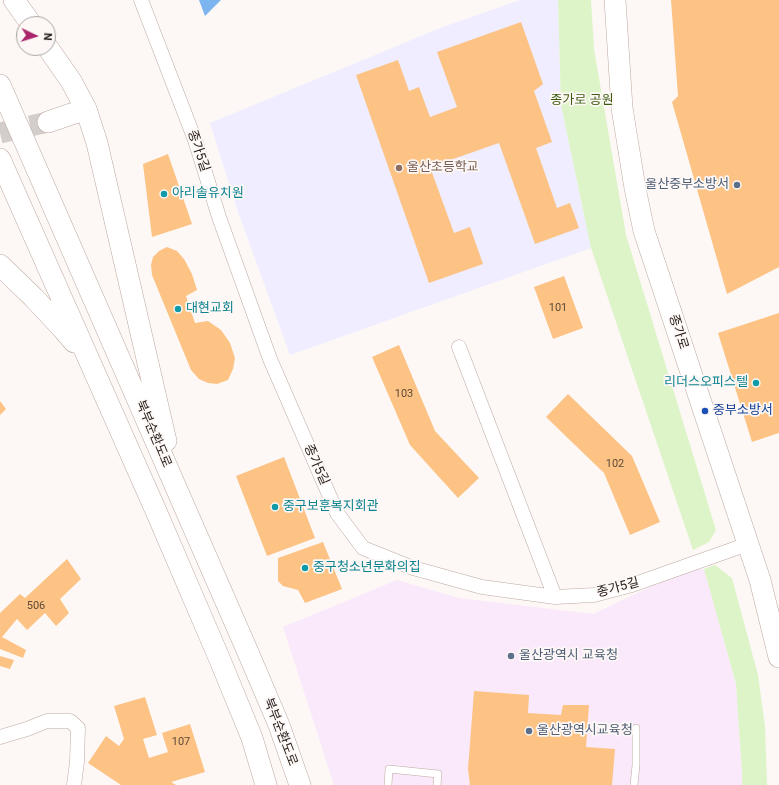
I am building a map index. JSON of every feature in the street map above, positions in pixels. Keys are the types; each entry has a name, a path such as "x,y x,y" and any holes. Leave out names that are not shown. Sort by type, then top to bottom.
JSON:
{"main road":[{"path":"14,0 25,16"},
{"name":"종가로","path":"615,0 622,108 635,188 644,231 760,580 779,657"},
{"path":"54,56 71,81 86,109 97,143 163,427 182,501"},
{"name":"북부순환도로","path":"0,85 279,725 300,785"},
{"path":"48,122 86,109"},
{"path":"0,159 220,660 252,738 266,785"},
{"path":"0,264 33,296 62,328 90,363"}],"street":[{"name":"종가5길","path":"141,0 195,140 219,217 270,359 337,513 363,548 413,568 482,587 555,597 594,595 632,585 748,544"},
{"path":"459,347 555,597"},
{"path":"0,737 47,721 70,721 78,728 77,762 74,785"}],"lane":[{"path":"634,785 636,765 636,728"},
{"path":"388,785 389,769 438,774 437,785"}],"shaded area":[{"name":"울산초등학교","path":"520,0 558,0 561,105 591,248 290,355 238,212 210,123 443,27"},
{"name":"울산광역시 교육청","path":"704,569 736,684 742,785 334,785 283,627 397,580 459,598 593,614 686,570"}],"green space":[{"name":"종가로 공원","path":"558,0 591,0 594,49 626,235 716,530 709,542 693,550 591,248 561,105"},
{"path":"715,565 732,578 758,675 765,726 767,785 742,785 736,684 704,569"}],"water":[{"path":"199,0 221,0 205,16"}],"building":[{"name":"울산중부소방서","path":"671,0 779,0 779,267 727,294 672,102 678,96"},
{"name":"울산초등학교","path":"521,22 543,84 534,91 552,142 536,148 557,208 570,203 579,228 535,244 499,143 430,167 454,233 470,227 483,264 429,283 356,75 398,60 409,91 419,87 430,117 457,107 437,52"},
{"name":"아리솔유치원","path":"168,154 192,224 152,237 143,164"},
{"name":"대현교회","path":"167,247 177,251 184,259 192,274 197,290 186,296 195,323 208,321 221,330 230,343 235,358 233,369 228,380 217,384 208,383 199,379 191,370 152,275 151,265 153,257 159,251"},
{"path":"564,276 583,328 553,339 534,287"},
{"name":"리더스오피스텔","path":"779,313 779,433 752,442 718,333"},
{"path":"399,345 435,431 479,478 458,498 410,445 372,357"},
{"path":"568,394 632,456 660,522 630,535 604,473 546,417"},
{"path":"0,401 6,409 0,415"},
{"name":"중구보훈복지회관","path":"284,457 315,538 267,556 236,476"},
{"name":"중구청소년문화의집","path":"323,542 342,589 305,603 298,590 283,586 278,581 278,558"},
{"path":"67,559 81,579 60,599 69,613 56,626 45,613 27,630 17,619 2,637 26,650 23,658 0,649 0,613 20,594 25,598"},
{"path":"0,656 14,660 10,669 0,666"},
{"name":"울산광역시교육청","path":"474,691 529,695 528,713 561,715 563,705 589,705 586,747 615,749 612,785 470,785 468,769"},
{"path":"145,697 157,735 143,739 149,758 168,752 162,733 190,724 205,772 171,782 176,785 121,785 88,763 106,736 119,746 124,739 114,706"}],"tunnel":[{"path":"0,133 48,122"}],"place":[{"name":"울산초등학교","path":"399,168"},
{"name":"울산중부소방서","path":"737,185"},
{"name":"아리솔유치원","path":"164,194"},
{"name":"대현교회","path":"178,309"},
{"name":"리더스오피스텔","path":"756,383"},
{"name":"중부소방서","path":"705,411"},
{"name":"중구보훈복지회관","path":"275,507"},
{"name":"중구청소년문화의집","path":"305,568"},
{"name":"울산광역시 교육청","path":"511,656"},
{"name":"울산광역시교육청","path":"529,731"}]}
